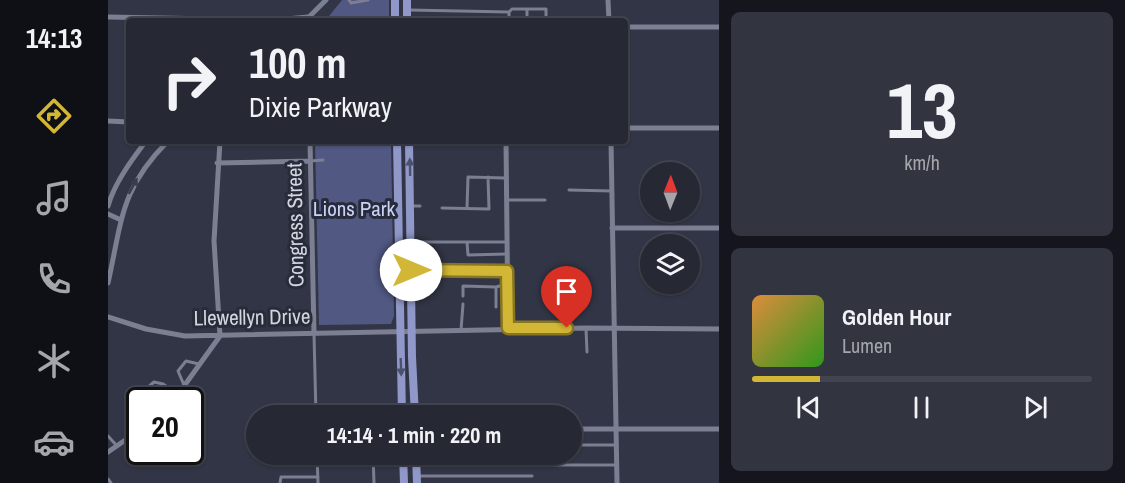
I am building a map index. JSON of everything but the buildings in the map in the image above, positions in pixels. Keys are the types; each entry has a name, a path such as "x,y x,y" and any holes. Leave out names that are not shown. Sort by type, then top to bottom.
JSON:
{"main road":[{"path":"395,0 395,18"},
{"path":"407,0 407,18"},
{"path":"397,144 402,405"},
{"path":"410,144 415,405"},
{"path":"404,465 404,483"}],"street":[{"path":"308,18 326,0"},
{"path":"608,0 609,18"},
{"path":"108,17 164,18"},
{"path":"628,27 718,27"},
{"path":"108,120 126,122"},
{"path":"628,128 718,128"},
{"path":"108,206 122,175 144,144"},
{"path":"108,283 121,220 134,183 148,162 165,144"},
{"path":"185,387 220,336 214,241 220,144"},
{"name":"Congress Street","path":"310,144 314,333"},
{"path":"506,144 508,328"},
{"path":"611,144 617,483"},
{"path":"218,163 310,161"},
{"path":"108,214 121,220"},
{"path":"612,228 718,228"},
{"name":"Llewellyn Drive","path":"108,317 166,333 220,336 508,328 718,329"},
{"path":"582,429 718,429"},
{"path":"108,452 126,440"}],"lane":[{"path":"350,0 351,3 368,0"},
{"path":"407,10 509,12 512,9 546,9 546,18"},
{"path":"527,9 527,18"},
{"path":"509,12 509,18"},
{"path":"310,161 323,160"},
{"path":"467,208 468,177 507,178"},
{"path":"442,208 489,209 488,177"},
{"path":"569,190 612,191"},
{"path":"507,200 545,200"},
{"path":"411,206 420,206"},
{"path":"411,242 507,242"},
{"path":"467,242 468,255 507,254"},
{"path":"411,270 507,271"},
{"path":"463,296 463,286 496,287 507,284"},
{"path":"496,287 496,307"},
{"path":"461,330 462,305"},
{"path":"586,327 586,352"},
{"name":"Congress Street","path":"314,333 316,405"},
{"path":"185,387 178,371 186,361 200,364"},
{"path":"148,387 154,382 168,387"},
{"path":"108,436 117,446"},
{"path":"582,445 616,445"},
{"path":"317,465 318,483"},
{"path":"374,465 374,483"},
{"path":"582,465 617,465"},
{"path":"417,479 471,475 532,476"},
{"path":"471,475 471,483"},
{"path":"491,475 491,483"},
{"path":"280,483 281,477 318,477"},
{"path":"108,479 111,483"}],"green space":[{"path":"342,0 389,0 389,18 327,18"},
{"name":"Lions Park","path":"315,144 391,144 394,316 391,324 319,325"}],"route":[{"path":"411,270 507,271 508,328 567,328"}]}
